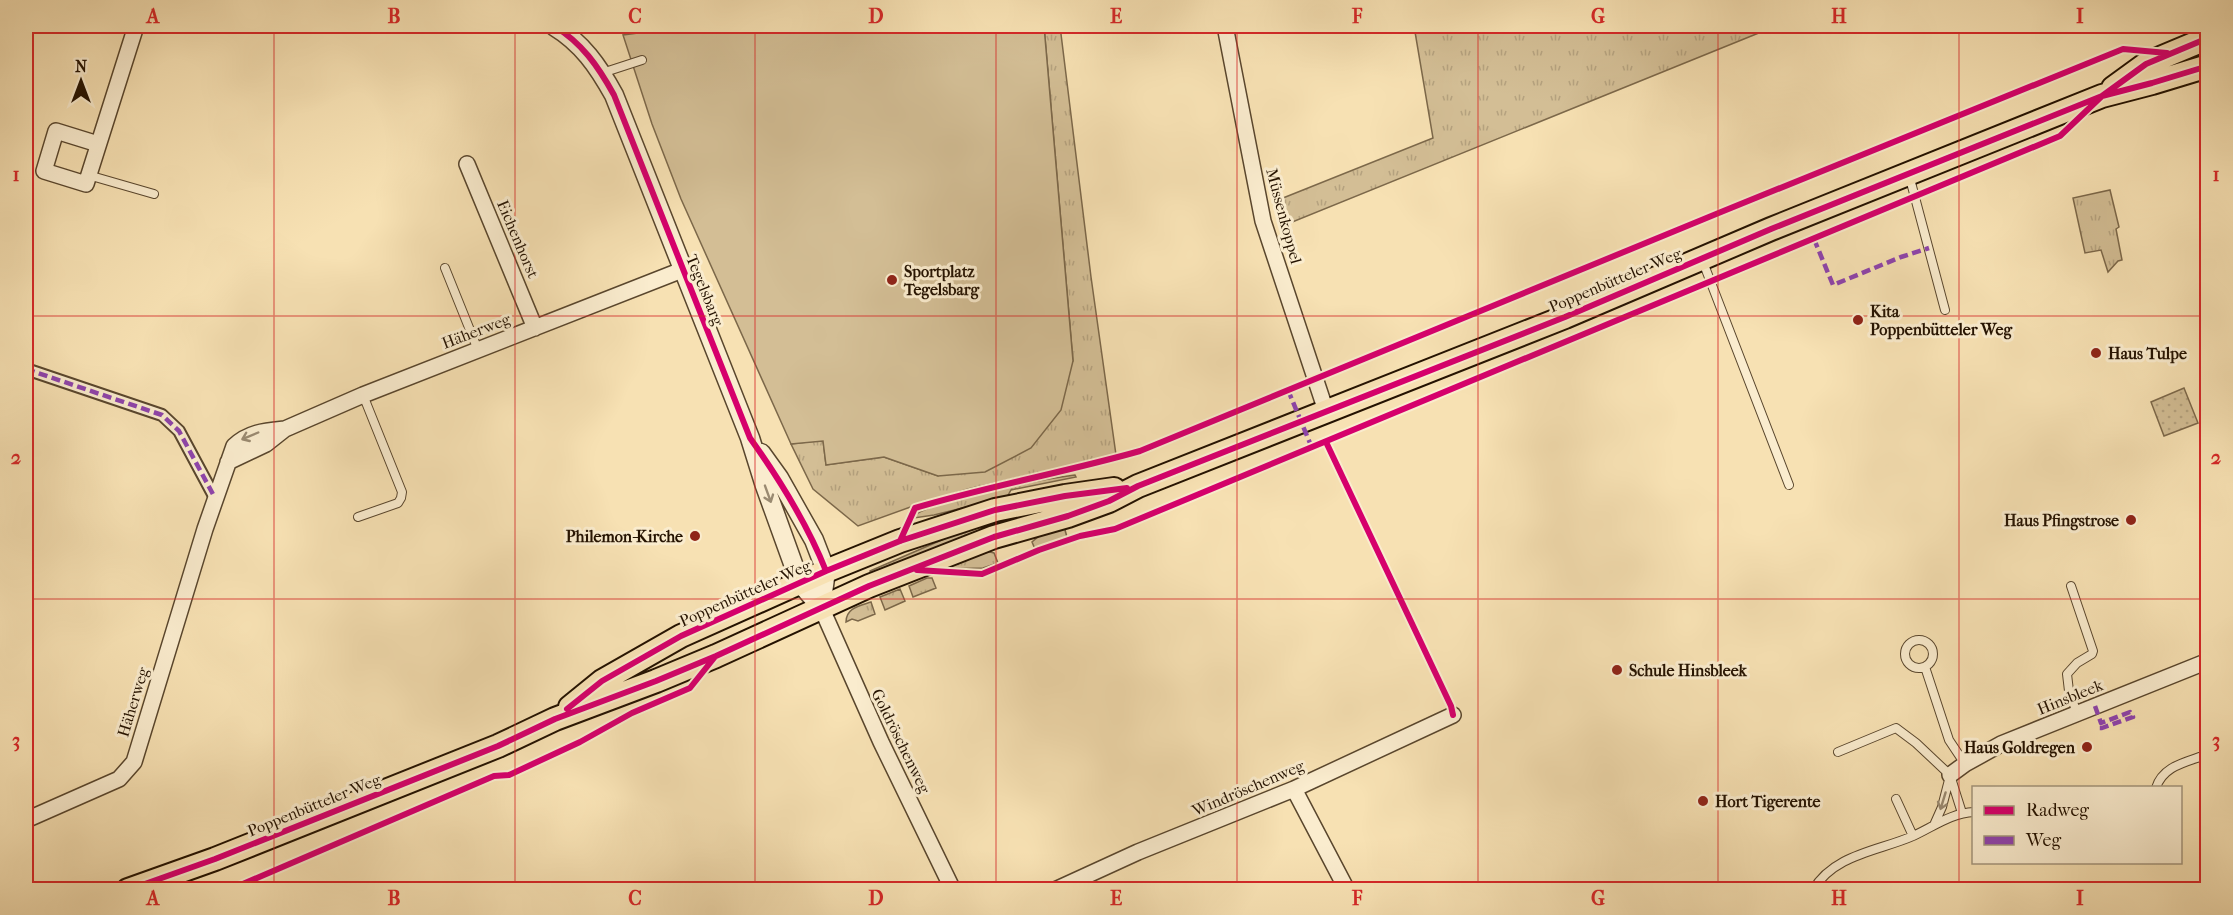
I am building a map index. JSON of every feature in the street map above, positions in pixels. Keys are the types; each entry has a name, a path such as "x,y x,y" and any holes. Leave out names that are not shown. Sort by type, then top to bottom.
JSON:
{"main road":[{"name":"Poppenbütteler Weg","path":"2102,96 2146,64 2208,38"},
{"name":"Poppenbütteler Weg","path":"134,889 215,860 491,749 555,719 656,681 821,607 994,537 1068,516 1109,501 1138,486 1564,317 1701,258 2102,96 2208,66"},
{"name":"Poppenbütteler Weg","path":"555,719 602,681 646,656 724,616 900,541 996,510 1065,496 1138,486"},
{"name":"Poppenbütteler Weg","path":"160,890 215,860"}],"street":[{"path":"98,144 56,131 44,171 86,184 136,26"},
{"name":"Tegelsbarg","path":"554,26 573,37 588,54 614,95 750,438 801,583 821,607"},
{"name":"Müssenkoppel","path":"1225,26 1263,221 1326,411"},
{"name":"Eichenhorst","path":"467,164 535,328"},
{"name":"Häherweg","path":"26,820 119,779 134,762 215,498 234,446 243,437 258,432 285,429 363,395 682,270"},
{"path":"26,369 162,415 179,430 215,498"},
{"name":"Tegelsbarg","path":"750,438 779,478 814,540 826,571 821,607"},
{"name":"Goldröschenweg","path":"821,607 881,742 953,890"},
{"name":"Hinsbleek","path":"1950,776 1965,764 2001,744 2208,661"},
{"name":"Windröschenweg","path":"1055,890 1138,852 1294,789 1453,715"},
{"path":"1294,789 1347,890"}],"lane":[{"path":"602,73 642,60"},
{"path":"1909,174 1945,310"},
{"path":"88,175 154,194"},
{"path":"1701,258 1789,485"},
{"path":"445,268 478,350"},
{"path":"358,517 398,503 402,492 363,395"},
{"path":"2071,586 2092,651 2092,654 2077,663 2067,674 2069,691 2077,714"},
{"path":"1925,666 1949,740 1965,764"},
{"path":"1838,752 1896,728 1916,743 1950,776 1962,813"},
{"path":"2157,786 2162,773 2208,754"},
{"path":"1934,825 1942,807 1950,776"},
{"path":"1896,799 1913,836"},
{"path":"1813,890 1823,877 1853,856 1913,836 1962,813 1972,812"}],"green space":[{"name":"Sportplatz Tegelsbarg","path":"691,26 1044,26 1073,361 1061,410 1031,448 985,472 938,476 884,457 826,465 823,441 791,444 681,199 652,124 623,35"},
{"path":"1044,26 1060,26 1116,455 968,489 858,526 813,489 791,444 823,440 826,465 884,457 938,476 1073,361"},
{"path":"1414,26 1776,26 1280,227 1273,202 1433,138"},
{"path":"2110,190 2119,227 2116,229 2122,260 2118,261 2108,272 2101,250 2085,253 2073,198"},
{"path":"2184,388 2198,423 2164,436 2151,402"},
{"path":"1075,475 1076,477 1011,490 1007,497 914,518 914,515 922,511 955,500 1027,483"},
{"path":"1062,506 871,575 870,571 974,526"},
{"path":"1064,526 1067,537 1035,549 1032,542 1045,531"},
{"path":"986,551 994,553 998,563 983,568 944,569 945,567"},
{"path":"932,578 936,588 913,597 909,586"},
{"path":"900,589 905,601 885,610 880,597"},
{"path":"871,602 875,614 858,621 852,619 846,622 851,611"}],"marked path":[{"path":"1814,239 1833,285 1929,248"},
{"path":"26,369 162,415 179,431 215,498"},
{"path":"1288,390 1312,448"},
{"path":"2095,706 2101,723 2130,712 2133,717 2097,728"}],"cycle path":[{"path":"554,26 573,40 588,56 614,95 750,438 792,502 826,571"},
{"path":"917,570 982,574 1080,536 1115,529 2060,136 2102,96 2146,64 2208,38"},
{"path":"900,541 915,508 1140,451 2123,49 2167,53"},
{"path":"128,890 215,859 498,746 555,719 716,656 869,586 994,537 1068,516 1109,501 1138,486 1565,317 1771,229 2102,96 2208,66"},
{"path":"1326,442 1451,706 1453,715"},
{"path":"567,709 602,681 681,636 826,571 900,541 995,510 1065,496 1127,488"},
{"path":"229,890 494,776 509,775 580,742 632,713 690,688 714,658"}],"place":[{"name":"Sportplatz Tegelsbarg","path":"892,280"},
{"name":"Kita Poppenbütteler Weg","path":"1858,320"},
{"name":"Haus Tulpe","path":"2096,353"},
{"name":"Haus Pfingstrose","path":"2131,520"},
{"name":"Philemon-Kirche","path":"695,536"},
{"name":"Schule Hinsbleek","path":"1617,670"},
{"name":"Haus Goldregen","path":"2087,747"},
{"name":"Hort Tigerente","path":"1703,801"}]}
